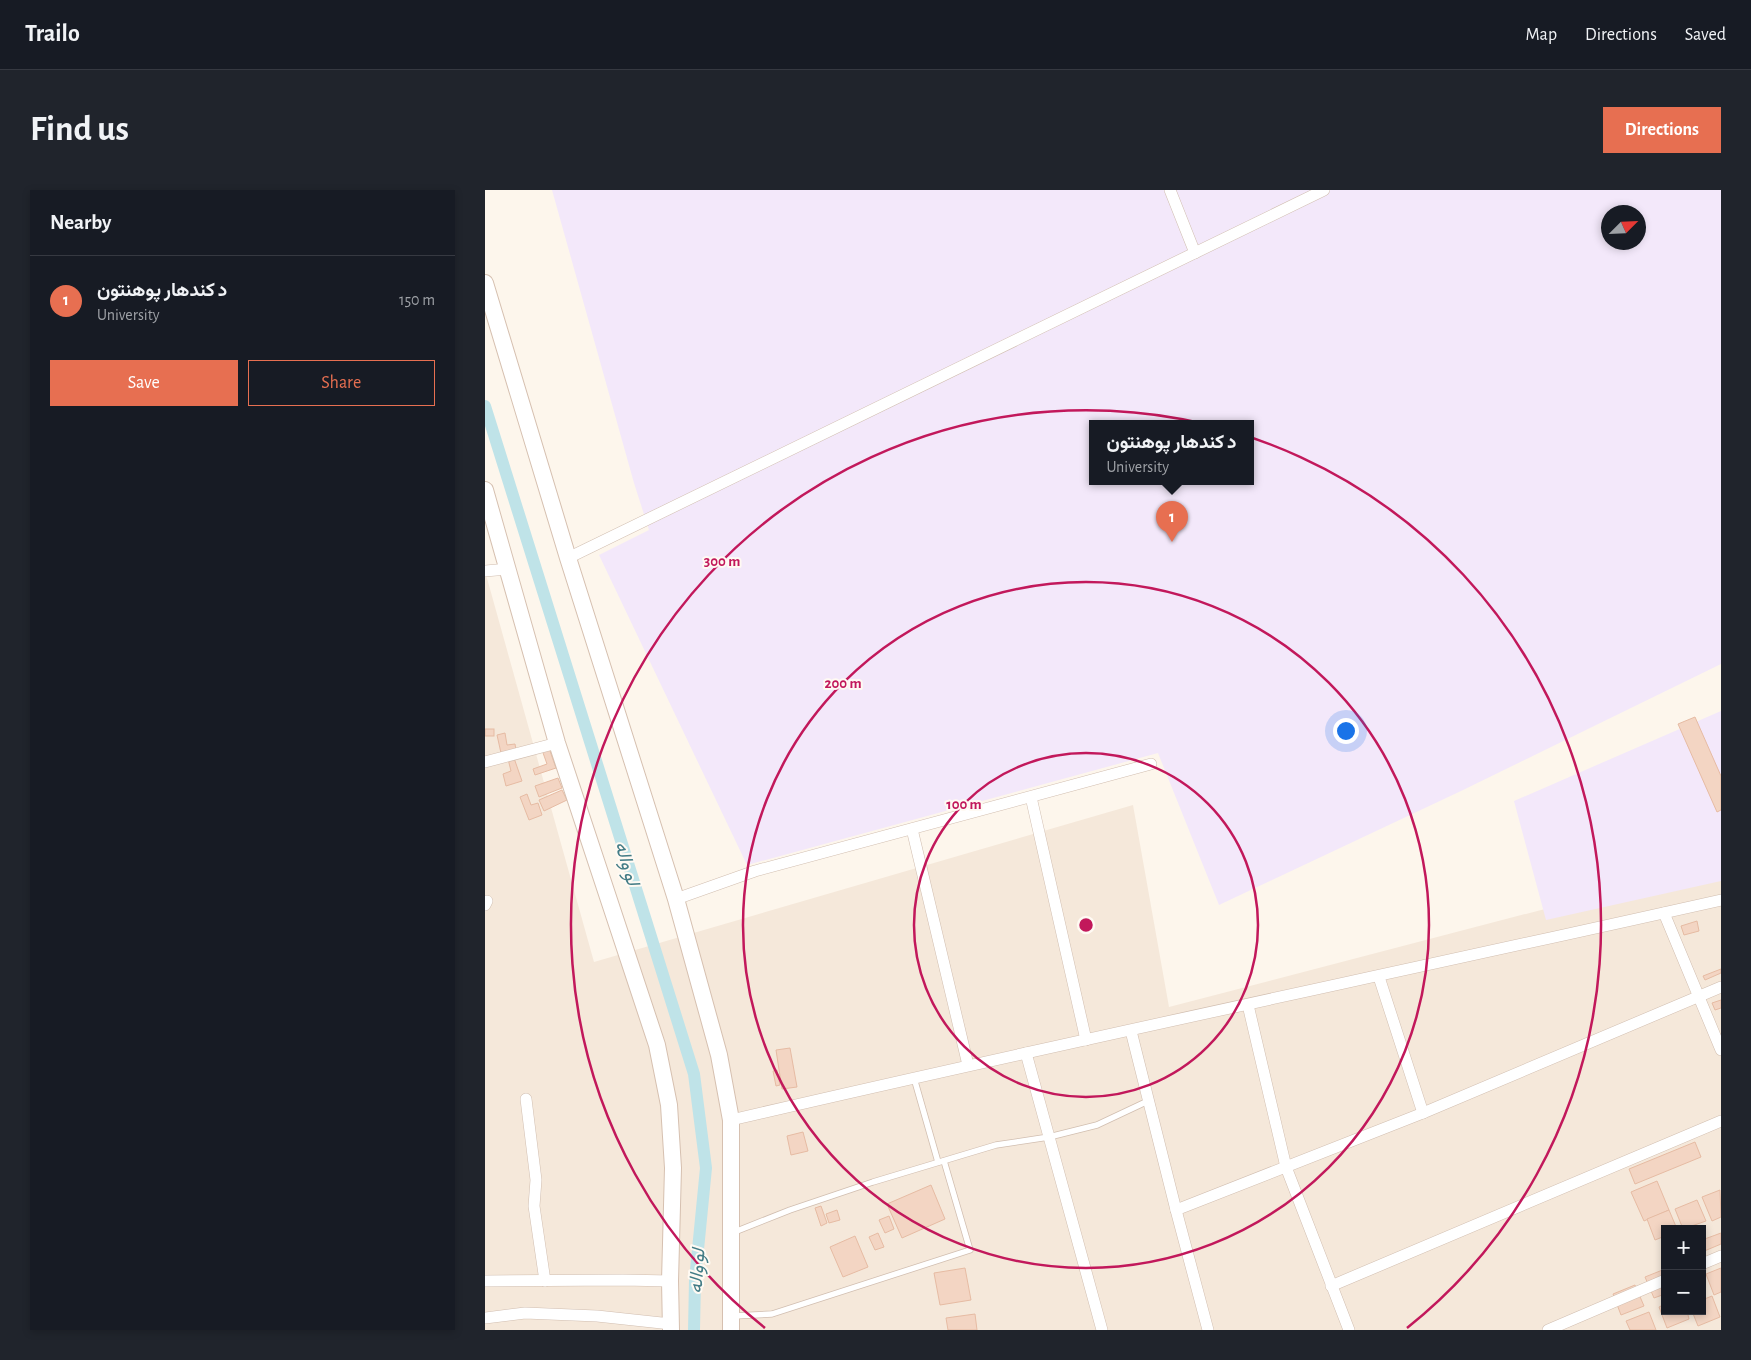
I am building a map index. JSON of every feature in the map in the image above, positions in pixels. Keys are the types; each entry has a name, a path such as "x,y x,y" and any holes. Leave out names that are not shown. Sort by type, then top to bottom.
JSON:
{"street":[{"path":"1170,190 1195,253"},
{"path":"568,558 1324,190"},
{"path":"485,283 568,558 676,899 719,1055 731,1120 731,1323"},
{"path":"485,490 490,522 508,569 557,743 657,1045 669,1105 673,1168 669,1281 671,1327 597,1316 525,1313 485,1318"},
{"path":"485,571 508,569"},
{"path":"485,762 557,743"},
{"path":"676,899 755,872 1151,764"},
{"path":"1031,797 1086,1040"},
{"path":"913,829 968,1065"},
{"path":"731,1120 968,1065 1131,1031 1721,900"},
{"path":"1664,913 1721,1050"},
{"path":"1379,976 1423,1113"},
{"path":"1176,1210 1423,1113 1721,987"},
{"path":"1248,1005 1286,1167 1349,1330"},
{"path":"1131,1031 1208,1330"},
{"path":"1026,1053 1102,1330"},
{"path":"526,1099 536,1180 534,1206 545,1282"},
{"path":"1331,1286 1721,1121"},
{"path":"1706,1262 1721,1256"},
{"path":"485,1281 669,1281"},
{"path":"1548,1330 1661,1282"}],"lane":[{"path":"731,1323 772,1314 969,1250 914,1078"},
{"path":"731,1233 836,1194 941,1161 996,1145 1049,1137 1097,1125 1148,1101"}],"shaded area":[{"path":"552,190 1721,190 1721,664 1461,791 1219,905 1158,753 747,865 599,555 649,530 634,483"},
{"path":"485,571 594,962 1133,805 1169,1007 1721,863 1721,1330 485,1330"},
{"path":"1721,711 1721,881 1546,920 1514,801"}],"building":[{"path":"1695,717 1721,776 1721,810 1717,812 1678,724"},
{"path":"485,729 494,729 494,736 485,736"},
{"path":"505,733 507,745 515,744 516,750 501,753 497,735"},
{"path":"549,748 556,768 535,775 533,769 547,764 542,750"},
{"path":"514,758 522,781 506,786 503,774 511,771 508,759"},
{"path":"558,778 562,788 539,797 535,786"},
{"path":"562,790 567,800 544,811 539,800"},
{"path":"527,794 531,805 538,803 542,815 529,820 520,797"},
{"path":"1697,921 1699,931 1684,935 1681,926"},
{"path":"1721,969 1721,973 1705,980 1703,976"},
{"path":"1721,1000 1721,1008 1715,1010 1712,1003"},
{"path":"790,1048 797,1087 782,1089 776,1050"},
{"path":"777,1070 780,1085 776,1086 773,1071"},
{"path":"803,1132 808,1151 791,1155 787,1136"},
{"path":"1695,1142 1701,1157 1635,1184 1629,1169"},
{"path":"1657,1181 1669,1210 1644,1221 1631,1192"},
{"path":"931,1185 945,1219 902,1238 887,1204"},
{"path":"1720,1190 1721,1217 1712,1221 1702,1197"},
{"path":"1697,1200 1706,1221 1694,1225 1681,1225 1675,1209"},
{"path":"821,1206 827,1223 821,1226 815,1208"},
{"path":"837,1210 840,1220 829,1223 826,1214"},
{"path":"1669,1210 1675,1225 1661,1225 1661,1238 1655,1240 1647,1219"},
{"path":"889,1216 894,1229 885,1233 879,1220"},
{"path":"878,1233 884,1247 875,1250 869,1237"},
{"path":"1721,1233 1721,1244 1706,1250 1706,1239"},
{"path":"855,1236 868,1267 843,1277 830,1247"},
{"path":"965,1268 971,1300 940,1305 934,1273"},
{"path":"1721,1268 1721,1292 1714,1295 1706,1274"},
{"path":"1661,1271 1661,1295 1654,1298 1645,1277"},
{"path":"1635,1285 1644,1306 1621,1315 1613,1294"},
{"path":"1712,1296 1720,1317 1698,1326 1694,1315 1706,1315 1706,1298"},
{"path":"1649,1312 1656,1330 1630,1330 1626,1321"},
{"path":"975,1314 977,1330 948,1330 946,1318"},
{"path":"1662,1315 1688,1315 1689,1319 1667,1328"}],"waterway":[{"name":"لو واله","path":"485,406 694,1074 706,1168 695,1280 694,1330"}],"place":[{"name":"د کندهار پوهنتون","path":"1172,542"}]}
